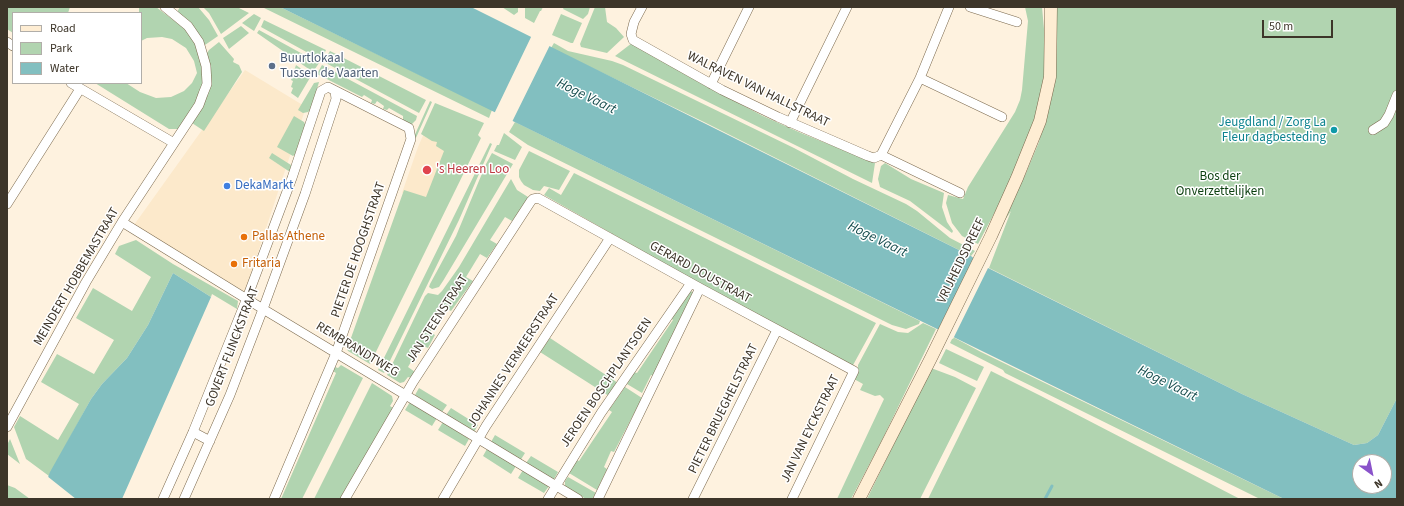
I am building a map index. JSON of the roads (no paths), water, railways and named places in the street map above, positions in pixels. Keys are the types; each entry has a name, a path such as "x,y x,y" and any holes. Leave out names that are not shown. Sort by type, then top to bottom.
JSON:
{"main road":[{"name":"VRIJHEIDSDREEF","path":"1048,7 1051,23"},
{"name":"VRIJHEIDSDREEF","path":"859,499 991,236 1040,121 1050,77 1051,7"}],"street":[{"name":"MEINDERT HOBBEMASTRAAT","path":"7,427 86,282 122,222 199,105 207,84 207,74 202,50 194,33 188,26 165,7"},
{"name":"WALRAVEN VAN HALLSTRAAT","path":"642,7 634,22 630,34 633,40 711,84 790,123 868,156 874,158 881,155"},
{"path":"711,84 749,7"},
{"path":"790,123 847,7"},
{"path":"949,7 920,78 881,155 960,193"},
{"path":"970,7 1017,22"},
{"path":"920,78 1002,117"},
{"path":"72,84 174,143"},
{"name":"GOVERT FLINCKSTRAAT","path":"163,499 194,432 247,298 289,187 321,91 328,87 335,91 336,99 305,194 230,395 184,499"},
{"path":"7,204 80,89"},
{"name":"PIETER DE HOOGHSTRAAT","path":"274,499 336,353 410,139 409,128 335,91"},
{"path":"1373,130 1384,123 1397,95"},
{"path":"289,187 305,194"},
{"name":"GERARD DOUSTRAAT","path":"533,199 538,198 854,371"},
{"name":"JAN STEENSTRAAT","path":"345,499 405,395 533,199"},
{"name":"REMBRANDTWEG","path":"122,222 578,499"},
{"name":"JOHANNES VERMEERSTRAAT","path":"443,499 535,350 610,238"},
{"name":"JEROEN BOSCHPLANTSOEN","path":"548,499 601,412 691,283"},
{"path":"598,499 700,288"},
{"name":"PIETER BRUEGHELSTRAAT","path":"693,499 777,330"},
{"name":"JAN VAN EYCKSTRAAT","path":"792,499 854,371"},
{"path":"194,432 210,441"}],"water":[{"name":"Hoge Vaart","path":"280,7 471,7 971,256 982,265 1242,394 1354,445 1367,443 1378,435 1397,398 1397,499 1284,499"},
{"path":"173,273 211,297 122,499 40,499 50,472 91,399 102,384 127,358 148,325"}],"waterway":[{"path":"1045,499 1052,486"}],"place":[{"name":"Buurtlokaal Tussen de Vaarten","path":"272,66"},
{"name":"Jeugdland / Zorg La Fleur dagbesteding","path":"1334,130"},
{"name":"'s Heeren Loo","path":"427,170"},
{"name":"DekaMarkt","path":"227,186"},
{"name":"Pallas Athene","path":"244,237"},
{"name":"Fritaria","path":"234,264"}],"park label":[{"name":"Bos der Onverzettelijken","path":"1220,184"}]}
